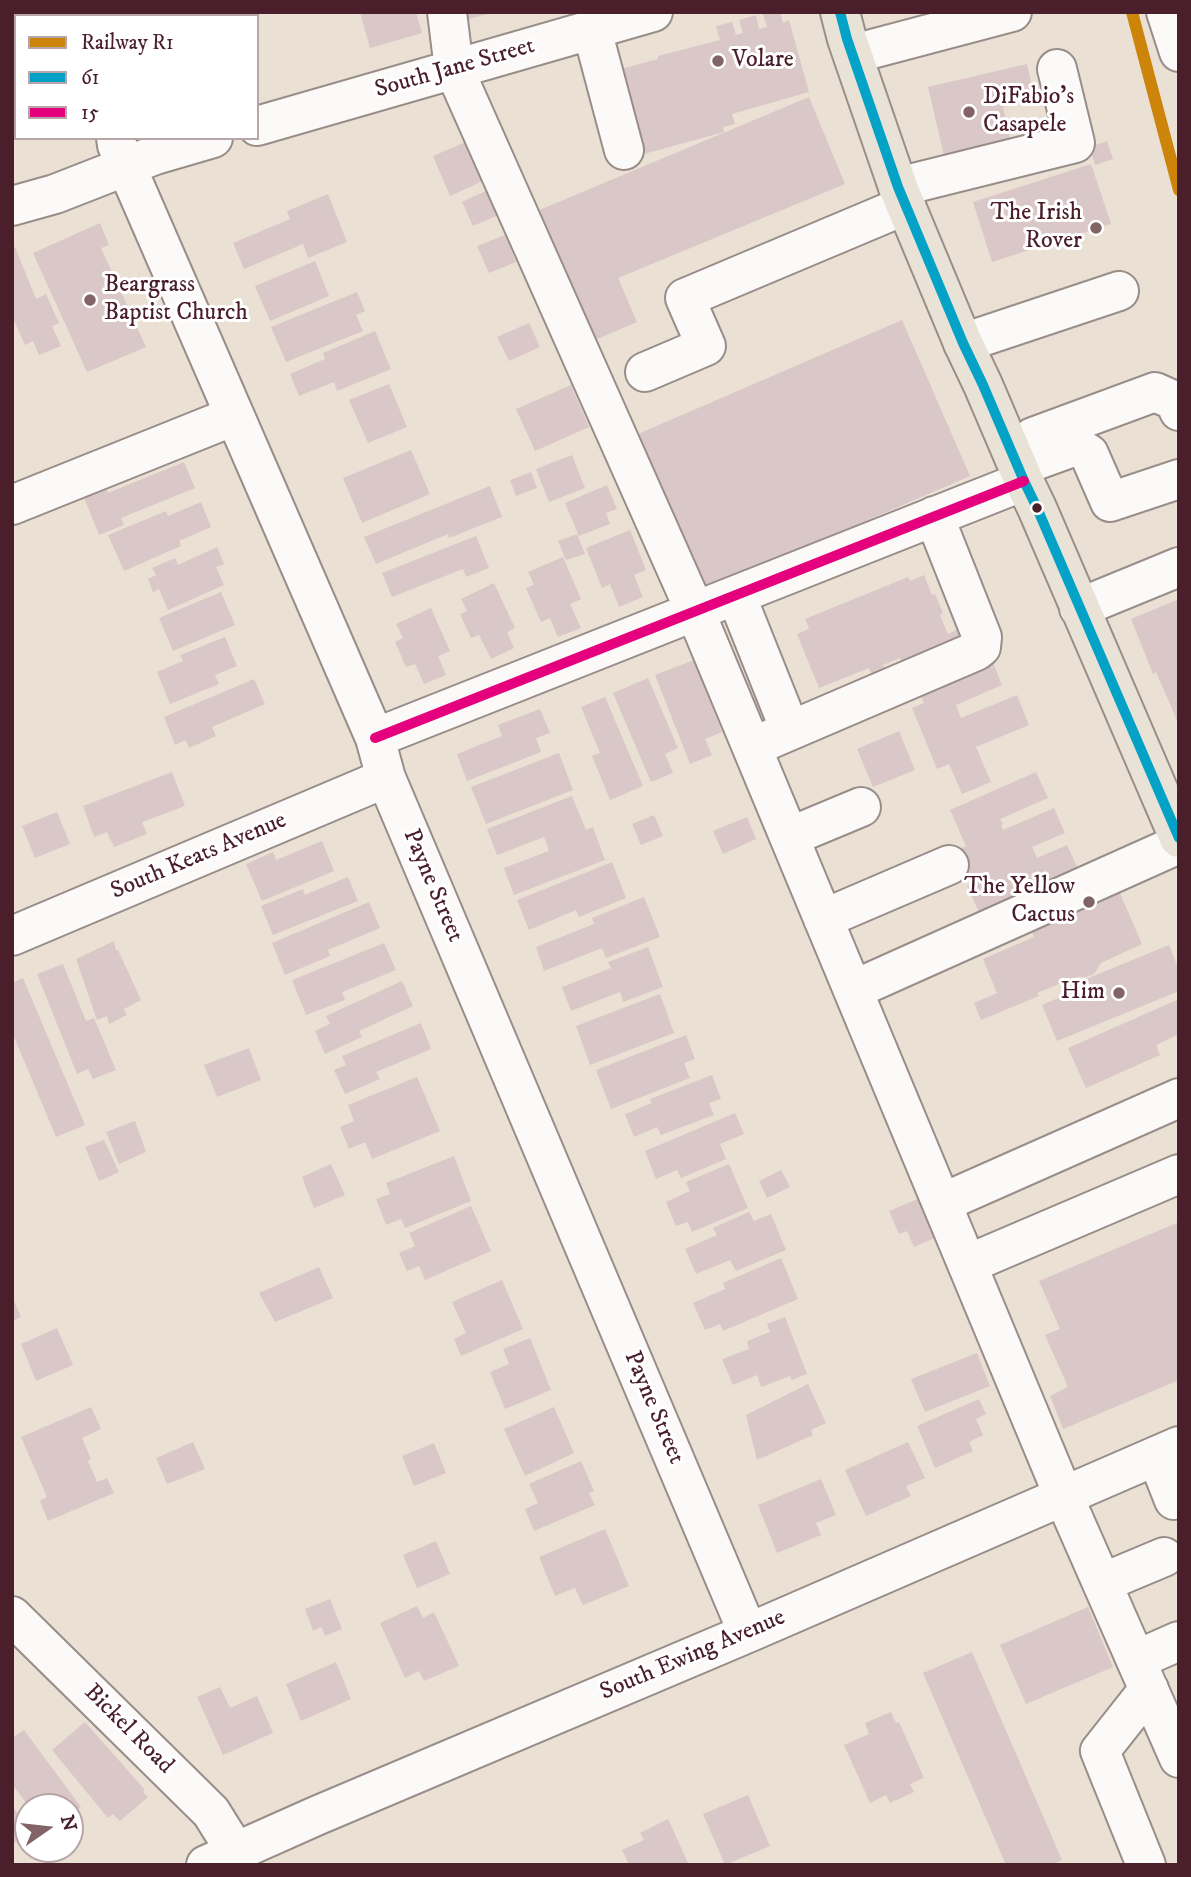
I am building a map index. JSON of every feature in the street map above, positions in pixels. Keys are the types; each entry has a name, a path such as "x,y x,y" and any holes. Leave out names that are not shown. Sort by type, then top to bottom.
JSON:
{"main road":[{"path":"840,12 902,196 963,344 1179,838"}],"street":[{"path":"447,12 454,69 695,611 1064,1497 1142,1674 1174,1734"},
{"name":"South Jane Street","path":"259,125 653,12"},
{"path":"853,54 1012,12"},
{"path":"1166,12 1179,52"},
{"path":"592,30 624,150"},
{"path":"645,372 706,346 685,298 902,196 1074,143 1057,69"},
{"path":"12,206 55,194 121,152 155,155 207,140"},
{"name":"Payne Street","path":"121,152 375,737 386,778 748,1633"},
{"path":"963,344 1119,291"},
{"path":"375,737 934,516 1017,465 1076,446 1155,392 1175,401 1179,411"},
{"path":"12,505 234,416"},
{"path":"1087,436 1110,502 1179,479"},
{"path":"752,747 981,647 982,637 934,516"},
{"path":"1079,608 1179,567"},
{"path":"736,595 790,730"},
{"name":"South Keats Avenue","path":"12,936 386,778"},
{"path":"789,836 861,807"},
{"path":"853,990 1179,844"},
{"path":"823,919 949,865"},
{"path":"942,1203 1179,1098"},
{"path":"968,1264 1179,1174"},
{"path":"1168,1452 1174,1500 1179,1498"},
{"name":"South Ewing Avenue","path":"221,1858 1168,1452"},
{"path":"1102,1583 1164,1557"},
{"name":"Bickel Road","path":"12,1616 211,1812 221,1858"},
{"path":"1146,1865 1100,1751 1142,1674 1179,1642"}],"building":[{"path":"360,12 416,12 422,33 370,48"},
{"path":"457,12 490,12 491,13 458,22"},
{"path":"780,12 783,23 789,20 809,92 732,114 735,124 723,127 724,132 644,154 621,69 720,40 716,26 732,22 736,35 743,33 739,20 756,15 759,29 767,27 763,14"},
{"path":"12,20 14,20 12,46"},
{"path":"12,56 14,56 12,83"},
{"name":"DiFabio's Casapele","path":"1027,64 1035,100 1003,107 1011,144 945,160 928,87"},
{"path":"14,96 12,127 12,97"},
{"path":"809,97 845,184 618,278 637,322 595,340 537,211"},
{"path":"468,141 485,180 450,196 433,156"},
{"path":"1107,141 1113,159 1095,165 1090,147"},
{"path":"1091,164 1111,224 992,262 973,202"},
{"path":"490,189 501,214 473,226 462,202"},
{"path":"328,194 347,242 308,258 303,244 244,269 233,243 290,219 287,211"},
{"name":"Beargrass Baptist Church","path":"100,223 109,245 101,248 146,347 87,372 33,253"},
{"path":"505,235 516,262 489,273 477,246"},
{"path":"15,247 36,299 46,294 59,323 52,326 61,346 39,355 33,341 25,345 12,316 12,248"},
{"path":"315,261 329,296 270,321 255,286"},
{"path":"357,292 365,311 356,315 363,331 286,362 271,327"},
{"path":"902,320 970,476 699,593 631,437"},
{"path":"529,323 540,347 509,361 497,337"},
{"path":"375,331 391,369 337,391 334,382 299,396 290,374 325,359 323,353"},
{"path":"389,384 407,427 368,443 349,400"},
{"path":"571,385 589,427 535,451 516,409"},
{"path":"411,450 430,494 362,523 343,478"},
{"path":"572,455 585,488 549,502 536,469"},
{"path":"184,462 195,488 121,518 124,525 99,535 83,495 105,486 108,493"},
{"path":"531,472 537,488 516,496 510,480"},
{"path":"607,485 617,509 606,513 610,524 579,536 565,503"},
{"path":"490,486 502,517 449,538 448,534 376,564 364,537"},
{"path":"201,502 211,527 179,541 181,546 124,571 108,535 166,511 168,516"},
{"path":"630,530 646,570 634,575 643,597 619,607 610,584 602,588 586,548"},
{"path":"577,534 585,554 566,560 558,541"},
{"path":"476,536 489,568 466,577 463,569 392,597 382,573"},
{"path":"217,547 224,564 216,567 224,585 168,610 159,589 153,592 148,579 156,575 152,568 175,558 178,565"},
{"path":"563,557 581,599 570,604 581,628 558,637 550,618 541,622 526,588 534,585 528,572"},
{"path":"924,575 943,613 940,615 948,634 965,626 972,644 904,669 900,658 883,665 885,670 872,675 869,668 819,688 797,634 809,629 805,619 908,577 910,581"},
{"path":"494,583 515,628 507,632 514,648 491,659 479,635 471,638 460,614 467,611 461,599"},
{"path":"221,592 235,625 173,651 159,618"},
{"path":"1179,599 1179,725 1156,672 1153,674 1131,619"},
{"path":"431,608 450,651 438,656 446,675 424,684 415,664 406,667 395,642 403,638 396,624"},
{"path":"225,637 237,666 215,675 219,684 170,704 157,672 183,661 180,655"},
{"path":"694,660 722,732 705,739 712,755 690,764 655,675"},
{"path":"992,660 1002,685 956,705 961,718 1017,695 1029,725 976,747 991,782 962,794 949,764 937,769 912,708 924,703 919,690"},
{"path":"648,678 678,748 665,754 673,773 651,782 613,693"},
{"path":"254,679 265,704 212,727 216,736 189,748 186,740 175,745 164,717"},
{"path":"605,697 643,786 610,800 592,756 600,753 581,707"},
{"path":"540,709 550,733 536,738 541,752 467,781 457,754 502,736 498,725"},
{"path":"899,731 915,770 873,787 857,749"},
{"path":"559,753 573,790 486,824 471,787"},
{"path":"172,772 185,806 142,822 147,834 114,847 107,832 94,837 83,806"},
{"path":"1036,772 1048,798 1000,819 1003,830 1054,808 1065,833 1032,847 1037,858 1067,845 1078,869 982,919 967,886 974,883 959,849 966,846 950,810"},
{"path":"572,796 586,830 593,827 605,860 514,895 504,868 549,851 544,837 497,855 487,829"},
{"path":"57,812 70,844 35,858 22,826"},
{"path":"654,815 663,836 641,845 632,824"},
{"path":"747,817 756,839 723,854 713,831"},
{"path":"322,841 334,871 262,901 246,864 273,852 276,860"},
{"path":"612,862 626,898 579,917 576,910 529,930 517,900"},
{"path":"348,877 358,901 273,935 261,906 303,889 305,895"},
{"path":"1116,884 1142,944 1101,963 1094,974 1077,977 1037,993 1039,996 981,1020 974,1003 997,993 983,959 1034,937 1027,919"},
{"path":"644,897 660,937 606,958 602,948 544,971 536,947 594,924 592,918"},
{"path":"369,902 380,928 328,950 330,956 285,975 272,943"},
{"path":"114,941 116,951 118,950 141,1000 124,1009 127,1015 109,1024 107,1016 97,1020 76,959"},
{"path":"384,943 396,970 342,992 345,1000 306,1015 292,980"},
{"name":"Him","path":"1169,945 1179,970 1179,991 1057,1041 1042,1005 1065,995 1062,989"},
{"path":"648,947 663,987 623,1002 620,992 571,1011 562,987 611,968 608,962"},
{"path":"63,964 86,1021 94,1018 116,1070 93,1079 88,1069 77,1074 37,974"},
{"path":"23,978 85,1125 56,1137 12,1032 12,983"},
{"path":"402,981 413,1006 359,1031 362,1037 325,1054 315,1031 330,1024 326,1016"},
{"path":"660,994 674,1033 590,1065 576,1026"},
{"path":"1179,999 1179,1034 1156,1045 1160,1055 1086,1088 1068,1048"},
{"path":"421,1023 431,1049 376,1072 380,1079 345,1094 334,1070 346,1065 342,1056"},
{"path":"686,1035 695,1059 684,1063 690,1078 611,1109 596,1070"},
{"path":"249,1048 261,1080 217,1097 204,1065"},
{"path":"712,1075 721,1099 709,1103 714,1115 661,1135 657,1127 634,1137 625,1114 652,1103 650,1099"},
{"path":"417,1077 440,1131 372,1159 365,1142 349,1149 340,1127 354,1121 348,1105"},
{"path":"735,1113 744,1134 720,1144 726,1159 681,1178 677,1170 656,1179 645,1151"},
{"path":"135,1121 146,1152 119,1164 106,1132"},
{"path":"104,1140 119,1172 99,1181 85,1147"},
{"path":"454,1156 471,1201 405,1228 401,1219 386,1225 376,1199 390,1194 386,1183"},
{"path":"331,1164 345,1195 314,1208 302,1177"},
{"path":"729,1164 748,1208 692,1232 688,1222 676,1226 666,1202 690,1191 686,1182"},
{"path":"781,1170 790,1187 767,1198 759,1181"},
{"path":"920,1198 937,1237 914,1247 907,1231 899,1234 889,1211"},
{"path":"471,1206 491,1251 425,1280 419,1266 407,1271 399,1253 415,1246 409,1233"},
{"path":"749,1212 754,1221 771,1214 786,1250 736,1271 730,1260 696,1274 685,1249 717,1235 713,1228"},
{"path":"1179,1222 1179,1380 1063,1429 1050,1396 1068,1387 1045,1335 1060,1329 1039,1281"},
{"path":"781,1258 798,1299 723,1331 720,1324 705,1330 693,1303 725,1289 723,1283"},
{"path":"319,1267 333,1298 275,1322 259,1293"},
{"path":"502,1280 523,1329 461,1356 454,1339 466,1333 452,1302"},
{"path":"12,1296 21,1317 12,1321"},
{"path":"785,1317 807,1374 792,1380 790,1376 761,1387 757,1375 733,1385 722,1359 749,1349 747,1341 770,1332 767,1324"},
{"path":"57,1328 73,1365 36,1381 21,1344"},
{"path":"530,1338 551,1390 505,1409 490,1372 509,1364 503,1349"},
{"path":"977,1353 990,1386 925,1412 911,1379"},
{"path":"808,1384 826,1423 811,1430 813,1435 757,1460 746,1415"},
{"path":"979,1399 986,1414 976,1419 983,1435 969,1442 973,1451 935,1468 917,1426"},
{"path":"91,1407 101,1429 82,1438 91,1459 88,1461 97,1482 107,1478 114,1493 48,1521 40,1501 47,1497 21,1437"},
{"path":"554,1407 574,1453 525,1476 504,1429"},
{"path":"193,1442 205,1469 167,1484 156,1458"},
{"path":"908,1442 925,1478 906,1486 911,1496 866,1516 845,1470"},
{"path":"434,1443 446,1473 414,1486 402,1456"},
{"path":"581,1461 594,1491 589,1493 595,1505 534,1531 525,1509 538,1503 529,1484"},
{"path":"821,1479 836,1515 816,1523 821,1535 777,1553 758,1505"},
{"path":"605,1529 629,1586 583,1605 575,1588 555,1596 539,1557"},
{"path":"436,1541 450,1574 417,1588 403,1555"},
{"path":"330,1599 342,1629 325,1636 322,1627 313,1631 305,1609"},
{"path":"417,1606 423,1618 434,1612 459,1666 424,1681 419,1671 405,1678 380,1623"},
{"path":"1088,1607 1113,1667 1026,1704 1000,1645"},
{"path":"972,1652 1062,1860 1051,1865 1006,1865 923,1673"},
{"path":"336,1662 351,1699 301,1721 286,1684"},
{"path":"220,1687 230,1708 257,1696 273,1733 223,1755 197,1697"},
{"path":"891,1712 896,1723 899,1722 924,1778 910,1784 914,1792 890,1803 886,1795 870,1803 844,1745 869,1734 865,1723"},
{"path":"85,1722 145,1790 143,1792 148,1797 120,1821 113,1814 108,1818 52,1750"},
{"path":"24,1730 71,1793 19,1793 12,1784 12,1738"},
{"path":"748,1795 770,1846 725,1865 703,1814"},
{"path":"12,1806 14,1844 12,1845"},
{"path":"668,1819 689,1865 629,1865 622,1850 644,1840 640,1833"}],"rail line":[{"name":"R1","path":"1132,12 1179,190"}],"transit line":[{"name":"61","path":"840,12 898,187 963,343 1179,838"},
{"name":"15","path":"375,738 1024,481"}],"place":[{"name":"Volare","path":"718,61"},
{"name":"DiFabio's Casapele","path":"969,112"},
{"name":"The Irish Rover","path":"1096,228"},
{"name":"Beargrass Baptist Church","path":"90,300"},
{"name":"The Yellow Cactus","path":"1089,902"},
{"name":"Him","path":"1119,993"}]}
